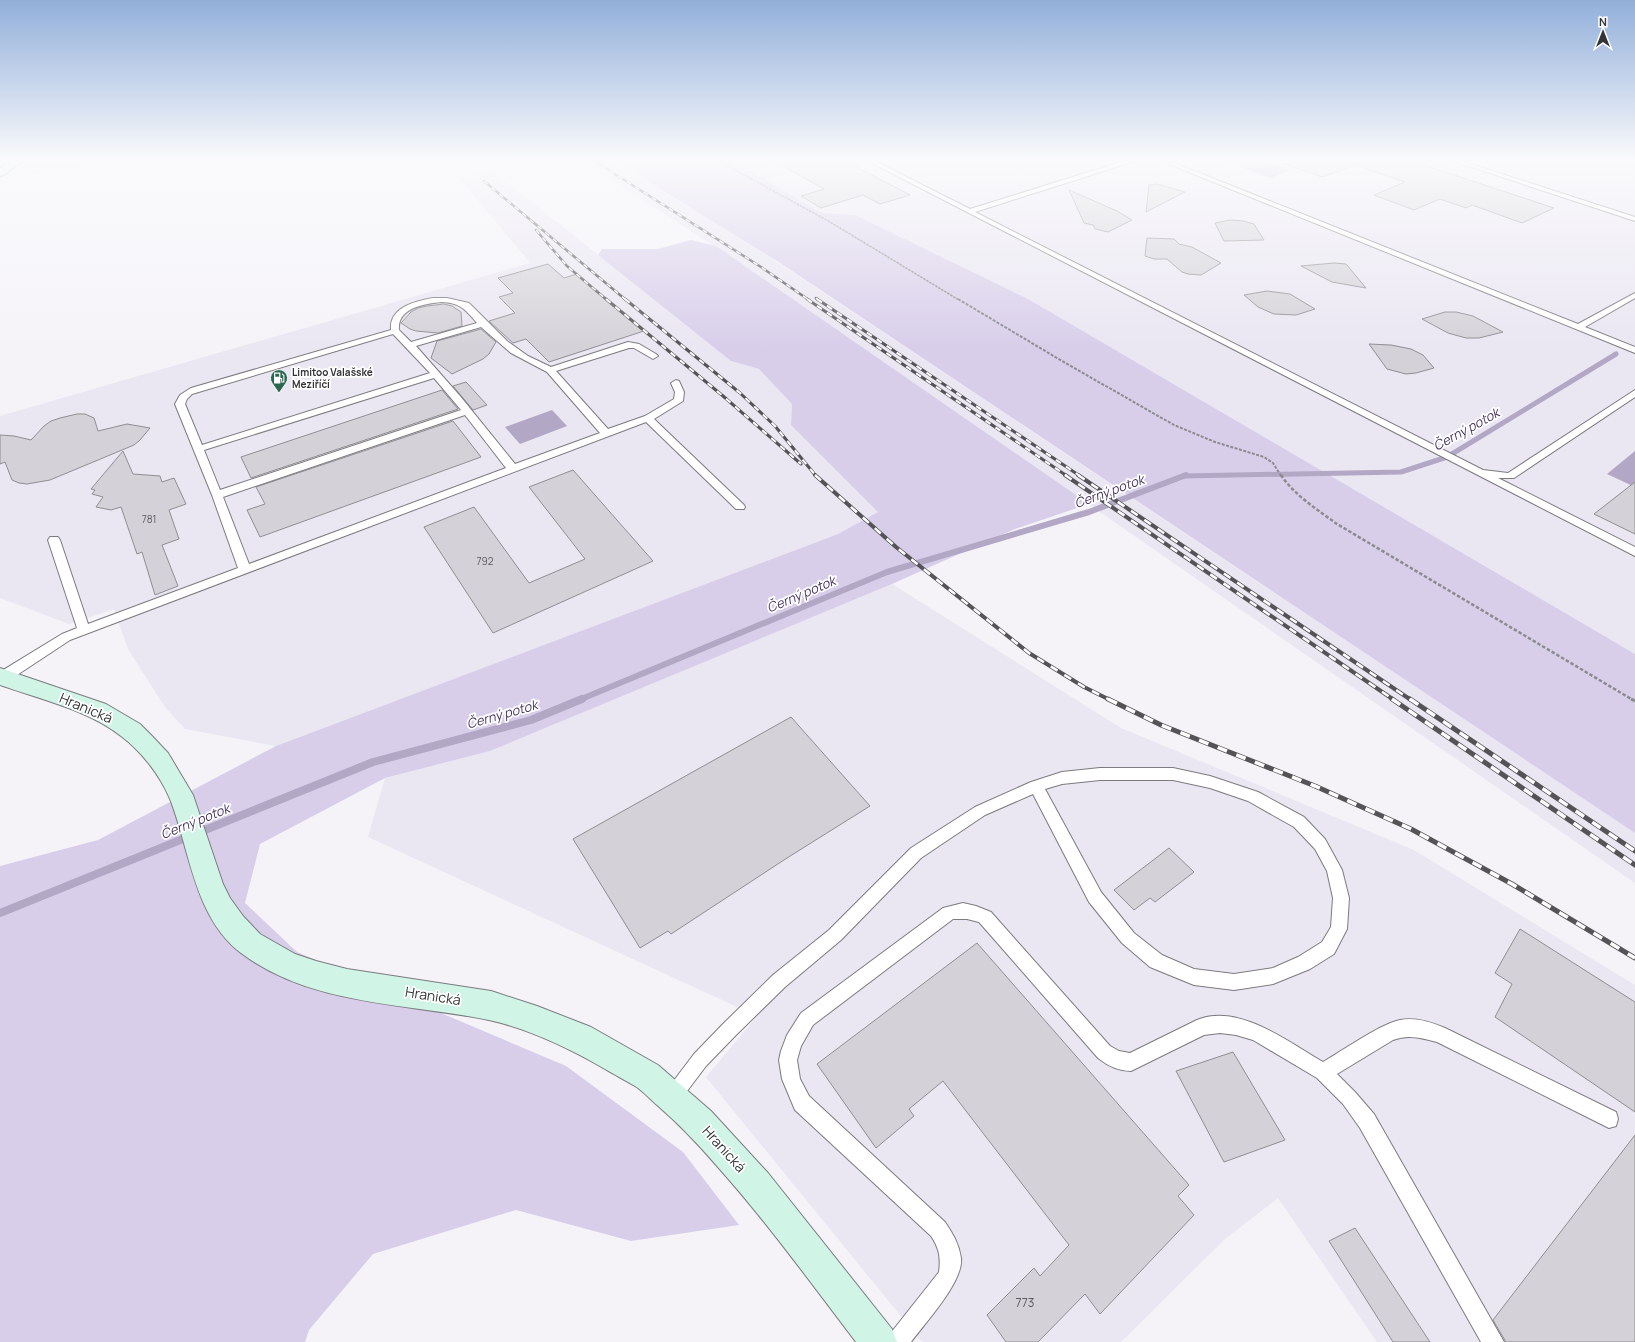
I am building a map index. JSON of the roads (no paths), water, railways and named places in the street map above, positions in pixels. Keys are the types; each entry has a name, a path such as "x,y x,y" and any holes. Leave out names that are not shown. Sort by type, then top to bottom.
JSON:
{"street":[{"name":"Hranická","path":"2,676 98,710 132,731 160,760 181,795 210,886 220,907 233,925 250,943 288,966 347,983 491,1006 537,1021 580,1038 647,1076 700,1122 756,1185 879,1342"}],"lane":[{"path":"993,223 1635,552"},
{"path":"1318,223 1635,350"},
{"path":"1579,327 1635,295"},
{"path":"512,468 436,374 395,331 394,322 403,310 424,302 436,300 448,300 466,305 482,324 503,344 532,362 550,370 606,433"},
{"path":"410,345 482,324"},
{"path":"245,570 217,495 180,404 181,399 189,392 395,331"},
{"path":"550,370 628,345 636,346 653,356"},
{"path":"198,449 436,374"},
{"path":"2,676 66,637 648,418 678,401 681,397 676,383"},
{"path":"1482,473 1510,476 1635,393"},
{"path":"217,495 466,411"},
{"path":"648,418 740,507"},
{"path":"54,540 84,630"},
{"path":"672,1097 700,1060 778,981 835,936 916,853 980,812 1036,786 1062,778 1100,774 1173,774 1210,782 1253,796 1299,822 1320,844 1334,870 1341,898 1339,929 1328,948 1304,963 1273,976 1234,982 1194,977 1156,961 1128,938 1095,897 1036,786"},
{"path":"898,1342 948,1276 951,1260 947,1243 938,1229 802,1103 791,1083 787,1059 793,1038 807,1019 949,913 959,910 973,911 985,918 1104,1052 1121,1062 1131,1062 1203,1026 1220,1024 1236,1026 1257,1033 1323,1072 1348,1098 1367,1121 1493,1342"},
{"path":"1323,1072 1387,1034 1399,1029 1416,1028 1439,1034 1609,1120"}],"waterway":[{"name":"Černý potok","path":"1183,476 1401,472 1447,457 1616,354"},
{"name":"Černý potok","path":"579,700 887,572 1089,512 1183,476"},
{"name":"Černý potok","path":"0,913 373,762 531,720 582,699"}],"railway":[{"path":"534,223 626,300"},
{"path":"691,223 761,267 809,300"},
{"path":"536,230 567,266 607,300"},
{"path":"606,299 723,396 801,464"},
{"path":"625,299 740,393 775,426 816,476"},
{"path":"807,299 1067,476"},
{"path":"817,299 1080,476"},
{"path":"1065,475 1394,700"},
{"path":"1078,475 1411,700"},
{"path":"816,476 896,547 1029,653 1084,687 1108,699"},
{"path":"1108,699 1161,725 1315,786 1411,829 1512,884 1635,958"},
{"path":"1392,699 1635,865"},
{"path":"1410,699 1635,851"}],"place":[{"name":"Limitoo Valašské Meziříčí","path":"279,393"}]}
